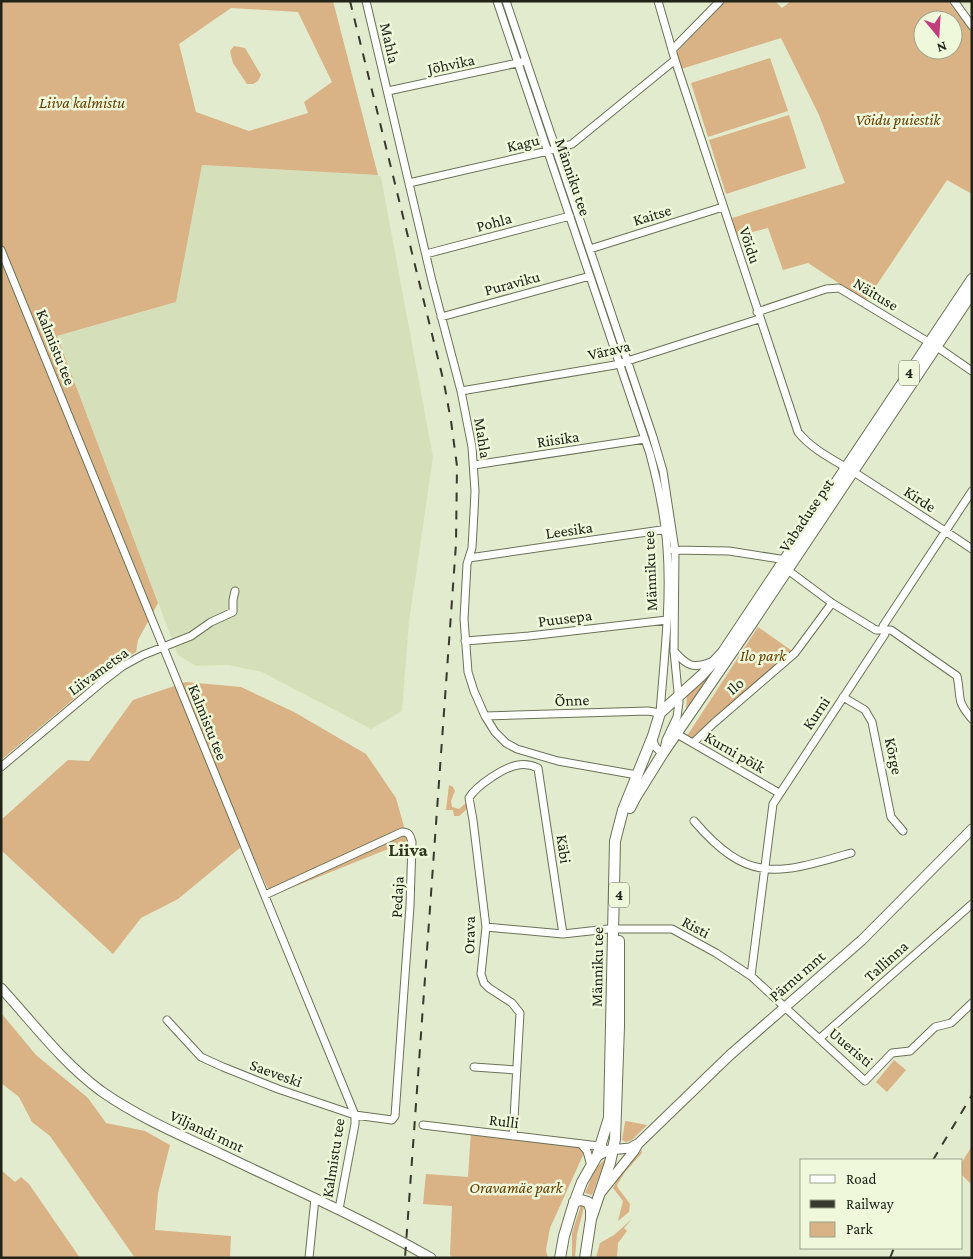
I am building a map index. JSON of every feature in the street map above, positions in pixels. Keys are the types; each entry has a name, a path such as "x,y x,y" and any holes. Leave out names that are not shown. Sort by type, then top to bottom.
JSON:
{"highway":[{"name":"Vabaduse pst","path":"933,345 972,278"},
{"name":"Vabaduse pst","path":"660,713 716,660 784,566 933,345 972,293"},
{"name":"Vabaduse pst","path":"663,752 677,734 784,566"},
{"name":"Männiku tee","path":"605,1150 617,1117 614,854 617,827 653,736 660,713"},
{"name":"Männiku tee","path":"605,1150 604,1136 609,1112 616,929 623,830 634,798 663,752"},
{"name":"4","path":"560,1258 564,1236 582,1182 591,1166 605,1150"},
{"name":"Pärnu mnt","path":"584,1258 591,1219 602,1191 605,1150"},
{"path":"574,1202 581,1200 588,1202 591,1209 591,1219"}],"main road":[{"name":"Pärnu mnt","path":"602,1191 639,1143 730,1055 862,940 972,829"},
{"name":"Viljandi mnt","path":"1,988 46,1040 73,1067 115,1100 152,1122 339,1209 432,1258"},
{"path":"605,1150 627,1148 639,1143"}],"street":[{"name":"Mahla","path":"366,1 441,317 461,391 471,440 474,465 474,512 472,548 467,564 464,619 470,681 485,716 495,732 506,743 517,749 575,765 637,775"},
{"name":"Männiku tee","path":"497,1 523,62 556,149 659,454 675,550 674,651 679,694 677,717 666,740 663,752"},
{"name":"Männiku tee","path":"506,1 548,152 646,439 655,472 667,549 667,620 660,713"},
{"name":"Võidu","path":"658,1 723,208 798,432 804,440 850,470"},
{"path":"672,50 720,1"},
{"path":"954,1 972,26"},
{"name":"Kagu","path":"409,183 548,152 572,144 582,138 675,60"},
{"name":"Jõhvika","path":"388,91 523,62"},
{"name":"Kaitse","path":"590,249 723,208"},
{"name":"Pohla","path":"426,254 570,216"},
{"name":"Kalmistu tee","path":"1,250 354,1115 355,1124 339,1209"},
{"name":"Puraviku","path":"441,317 590,276"},
{"name":"Näituse","path":"758,315 826,290 840,288 972,370"},
{"name":"Värava","path":"461,391 619,364 758,315"},
{"name":"Riisika","path":"474,465 646,439"},
{"name":"Kirde","path":"850,470 972,549"},
{"name":"Kurni","path":"751,976 773,804 884,634 883,626 972,491"},
{"name":"Leesika","path":"469,558 673,529"},
{"path":"667,549 730,551 780,559 784,566 832,603 876,630 891,630 957,676 959,700 963,710 971,716"},
{"name":"Liivametsa","path":"1,767 123,666 163,646 191,636 211,622 233,612 235,591"},
{"name":"Ilo","path":"693,743 714,722 795,653 832,603"},
{"path":"667,620 674,625"},
{"name":"Puusepa","path":"465,641 529,636 667,620"},
{"path":"674,651 682,661 691,666 701,666 716,660"},
{"name":"Kõrge","path":"843,697 865,710 872,722 891,817 904,830"},
{"name":"Õnne","path":"485,716 648,711 660,713"},
{"name":"Kurni põik","path":"677,734 779,793"},
{"path":"653,736 656,749 663,752"},
{"name":"Orava","path":"513,1136 520,1014 512,1003 484,983 481,974 486,927 474,820 469,798 479,787 508,768 527,764 538,768"},
{"name":"Käbi","path":"538,768 563,934"},
{"path":"694,821 708,837 730,856 752,866 771,871 792,869 851,853"},
{"name":"Pedaja","path":"264,895 402,832 410,834 413,860 395,1116 392,1120"},
{"name":"Tallinna","path":"819,1039 972,904"},
{"name":"Risti","path":"486,927 563,934 616,929 672,929 716,953 751,976 785,1006"},
{"name":"Uueristi","path":"785,1006 865,1081 892,1053 910,1051 935,1027 952,1022 972,1003"},
{"name":"Saeveski","path":"168,1020 201,1057 216,1064 278,1089 354,1115 392,1120"},
{"path":"474,1067 516,1070"},
{"name":"Rulli","path":"423,1124 581,1144 605,1150"},
{"path":"581,1144 586,1151 591,1166"},
{"path":"309,1258 315,1198"}],"shaded area":[{"path":"202,165 378,175 381,177 433,457 409,622 402,711 371,729 262,672 228,665 196,666 178,655 57,336 176,302"}],"green space":[{"name":"Liiva kalmistu","path":"1,1 333,1 378,175 202,165 176,302 57,336 158,603 138,640 136,652 113,666 1,760","holes":["231,8 298,12 332,82 304,102 308,113 249,131 196,112 179,44"]},
{"name":"Võidu puiestik","path":"726,1 775,1 782,8 791,1 948,1 955,10 913,10 913,60 963,60 963,21 972,33 972,194 947,180 866,301 808,263 783,270 768,228 737,236 732,218 845,183 819,115 781,38 681,69 676,53"},
{"path":"234,46 245,48 261,75 258,81 253,84 247,84 233,63 230,51"},
{"path":"770,58 788,111 708,137 691,83"},
{"path":"789,115 806,168 726,194 709,140"},
{"name":"Ilo park","path":"758,627 795,653 693,743 685,739"},
{"path":"717,667 687,710 686,710 687,695"},
{"path":"186,682 241,687 294,712 366,754 396,798 408,841 271,896 247,842 178,899 141,918 113,954 1,850 1,820 68,760 89,761 133,700"},
{"path":"449,785 455,791 451,801 452,807 459,809 467,802 467,809 459,816 454,816 453,810 446,810"},
{"path":"1,1013 36,1055 88,1098 106,1123 145,1131 170,1145 158,1193 155,1230 231,1236 230,1258 135,1258 50,1136 32,1122 19,1097 1,1083"},
{"path":"894,1060 906,1070 887,1092 876,1082"},
{"path":"626,1121 647,1125 632,1140 626,1142 622,1140"},
{"name":"Oravamäe park","path":"471,1131 581,1148 584,1153 550,1228 546,1250 548,1258 453,1258 450,1255 452,1206 423,1204 426,1174 468,1177"},
{"path":"972,1146 972,1185 963,1176 963,1160"},
{"path":"642,1150 642,1153 625,1172 617,1185 630,1204 629,1212 618,1221 623,1201 613,1188 620,1175"},
{"path":"606,1158 592,1195 585,1193 595,1169"},
{"path":"1,1170 15,1182 21,1177 29,1184 80,1258 1,1258"},
{"path":"581,1205 584,1207 577,1234 575,1258 572,1258 572,1233"},
{"path":"633,1218 624,1228 627,1231 618,1243 617,1258 596,1258 600,1243 614,1235"}],"railway":[{"path":"350,1 444,383 457,466 456,544 405,1258"},
{"path":"934,1159 972,1095"},
{"path":"890,1258 894,1249"}],"district":[{"name":"Liiva","path":"408,849"}]}
